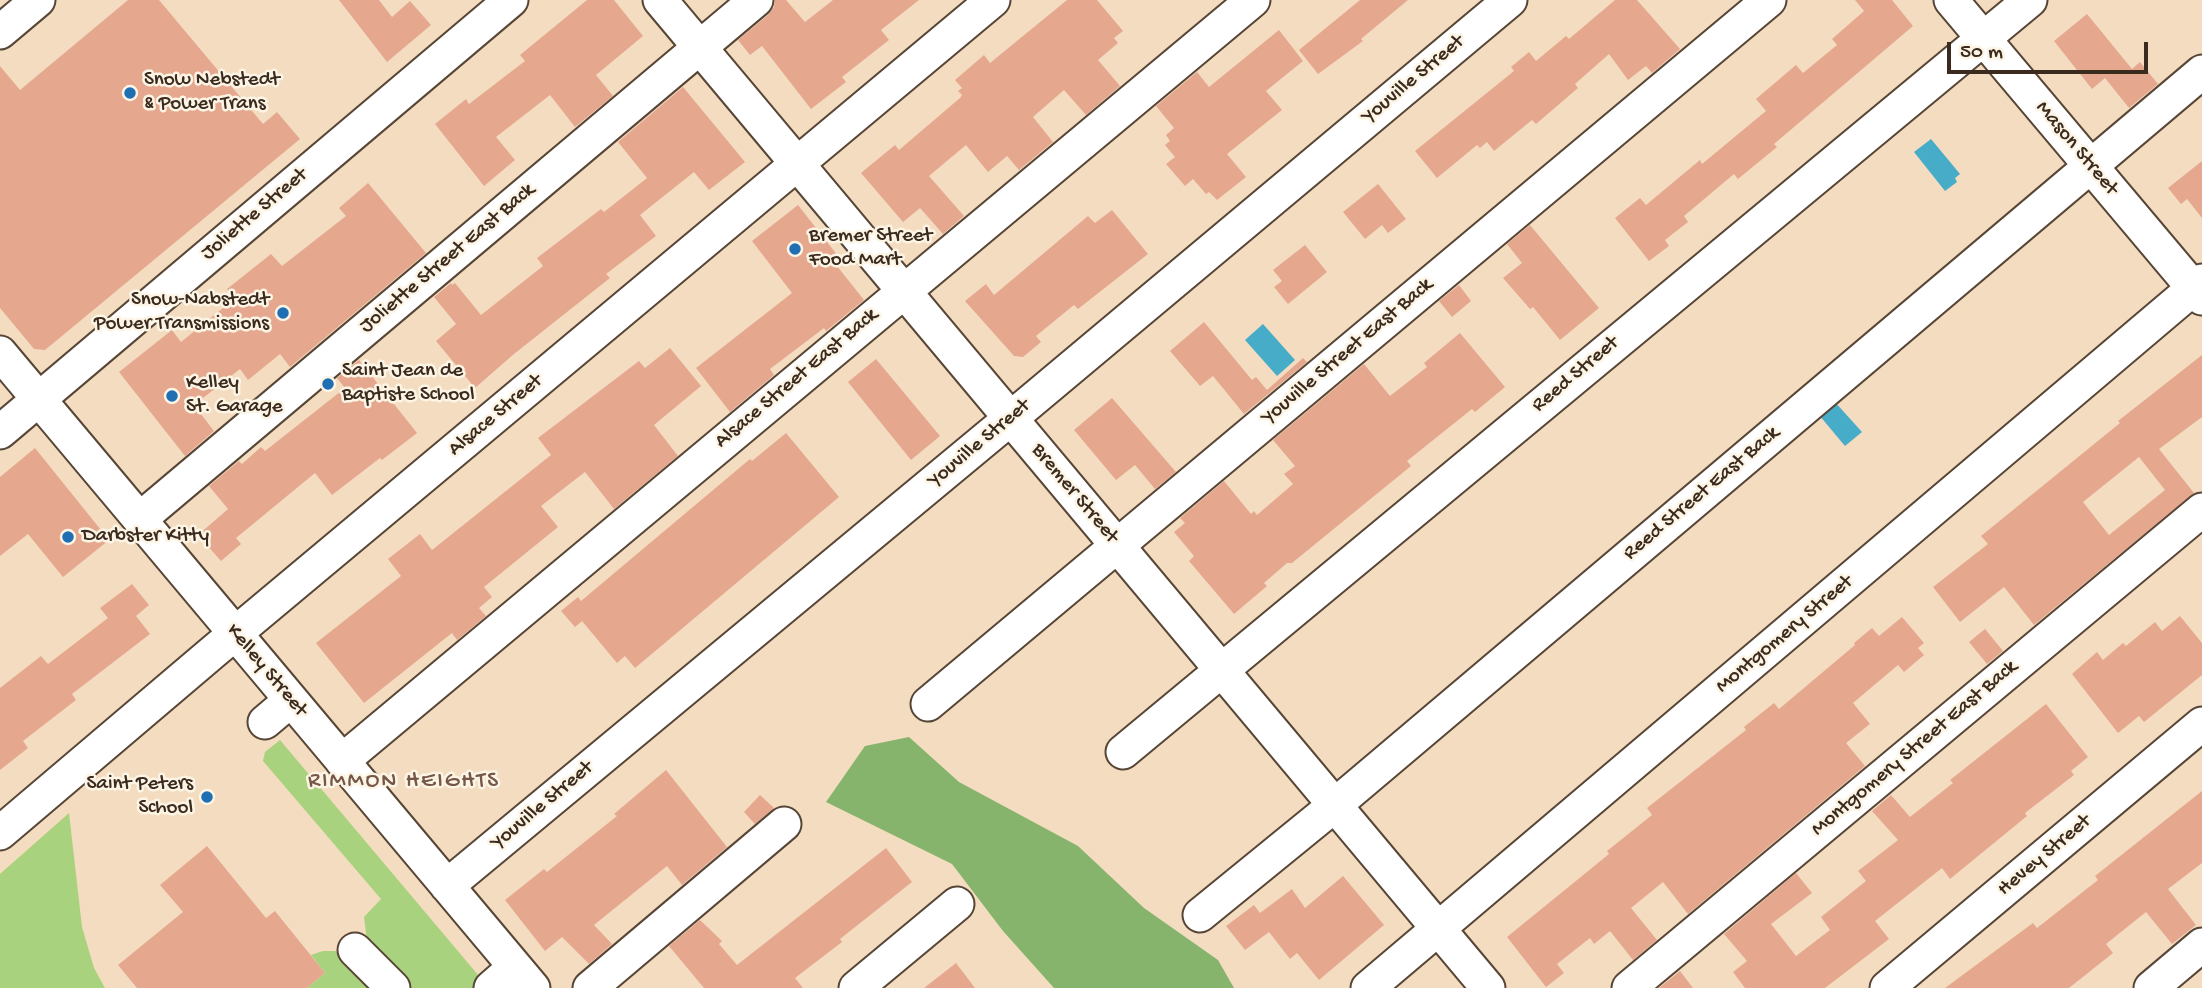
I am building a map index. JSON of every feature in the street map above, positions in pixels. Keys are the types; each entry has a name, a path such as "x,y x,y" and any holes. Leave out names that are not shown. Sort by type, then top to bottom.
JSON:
{"street":[{"path":"0,32 38,0"},
{"name":"Joliette Street","path":"0,432 511,0"},
{"name":"Bremer Street","path":"660,0 905,289 1488,988"},
{"name":"Joliette Street East Back","path":"140,519 756,0"},
{"name":"Alsace Street","path":"0,832 993,0"},
{"name":"Alsace Street East Back","path":"342,761 1253,0"},
{"name":"Youville Street","path":"447,886 1510,0"},
{"name":"Youville Street East Back","path":"928,704 1769,0"},
{"name":"Mason Street","path":"1951,0 2090,166 2199,289"},
{"name":"Reed Street","path":"1123,752 2030,0"},
{"name":"Reed Street East Back","path":"1200,915 1335,805 2202,72"},
{"name":"Montgomery Street","path":"1367,988 2199,289"},
{"name":"Kelley Street","path":"0,353 447,886 513,981"},
{"name":"Montgomery Street East Back","path":"1629,988 2202,510"},
{"path":"265,722 291,699"},
{"name":"Hevey Street","path":"1887,988 2202,724"},
{"path":"590,988 784,824"},
{"path":"856,988 957,904"},
{"path":"2151,988 2202,945"},
{"path":"355,950 393,988"}],"green space":[{"path":"909,737 959,782 1078,846 1144,908 1218,960 1234,988 1054,988 1003,931 952,864 826,802 865,746"},
{"path":"280,740 484,982 477,988 407,988 367,940 364,917 381,899 263,761 265,752"},
{"path":"69,813 82,927 94,968 105,988 0,988 0,874"},
{"path":"336,951 357,968 375,988 307,988 325,973 311,955"}],"water":[{"path":"1931,139 1960,174 1955,178 1957,182 1945,191 1914,152"},
{"path":"1263,324 1295,360 1277,376 1245,340"},
{"path":"1834,401 1862,432 1845,446 1819,415"}],"building":[{"path":"128,0 159,0 263,124 277,112 300,139 45,350 34,349 0,308 0,66 20,90"},
{"path":"339,0 379,0 392,17 410,1 431,25 387,62"},
{"path":"587,0 614,0 643,36 596,75 613,96 575,127 550,95 496,137 515,160 484,186 435,124 466,99 469,104 525,61 520,55"},
{"path":"775,0 786,0 805,22 833,0 919,0 881,30 889,40 842,77 846,82 811,109 762,46 750,55 738,40 768,15"},
{"path":"1067,0 1097,0 1123,31 1114,38 1118,43 1098,60 1120,86 1086,115 1064,90 1033,117 1053,142 1019,170 1007,156 988,172 966,145 929,176 964,216 943,234 920,208 903,222 861,173 895,145 899,150 960,98 962,95 958,91 962,88 955,80 984,55 990,63"},
{"path":"1360,0 1408,0 1361,39 1363,41 1318,74 1299,50"},
{"path":"1615,0 1637,0 1680,49 1652,73 1646,66 1628,80 1609,54 1575,84 1578,88 1536,124 1532,120 1494,151 1487,142 1480,148 1477,145 1437,178 1415,151 1514,71 1511,67 1529,52 1536,61 1566,36 1569,39"},
{"path":"1855,0 1892,0 1913,26 1774,144 1777,147 1738,179 1734,174 1684,216 1688,222 1665,240 1669,246 1649,261 1615,218 1640,198 1646,205 1700,160 1702,164 1766,111 1756,99 1796,65 1803,73 1837,45 1832,39 1864,11"},
{"path":"2087,14 2132,69 2140,62 2158,84 2129,108 2105,78 2092,89 2054,41"},
{"path":"1279,30 1303,61 1266,91 1282,110 1227,154 1246,177 1217,200 1209,192 1206,194 1193,179 1185,186 1166,164 1175,157 1165,145 1170,141 1166,135 1174,128 1156,106 1197,72 1209,87"},
{"path":"683,87 745,162 709,190 694,172 640,215 656,236 606,274 610,278 475,388 436,341 456,324 434,297 451,283 455,283 481,315 543,266 537,258 601,209 604,212 647,178 618,142"},
{"path":"2202,161 2202,218 2187,199 2181,204 2168,188"},
{"path":"368,183 426,253 290,367 280,354 248,380 240,369 194,405 214,431 185,456 119,372 172,330 181,342 234,299 227,289 271,254 282,266 346,216 339,208"},
{"path":"1378,184 1406,219 1388,233 1382,225 1365,239 1343,212"},
{"path":"798,205 838,256 833,261 864,300 826,331 824,328 770,369 774,375 730,412 696,368 792,293 752,241"},
{"path":"1112,210 1148,254 1078,309 1074,305 1036,336 1041,342 1023,357 1014,356 965,301 986,284 994,295 1088,216 1095,223"},
{"path":"1530,225 1599,308 1560,340 1533,307 1530,309 1503,278 1522,263 1507,244"},
{"path":"1305,245 1327,272 1288,304 1274,287 1282,281 1273,270"},
{"path":"1459,285 1471,301 1452,317 1439,301"},
{"path":"1204,322 1252,380 1256,377 1267,390 1303,358 1307,362 1244,414 1213,376 1200,386 1170,351"},
{"path":"1460,333 1505,387 1475,412 1472,409 1407,461 1411,466 1292,563 1287,563 1264,583 1267,586 1234,614 1189,561 1194,556 1174,532 1185,523 1180,518 1224,481 1251,514 1254,511 1257,515 1293,484 1284,474 1295,466 1273,440 1364,364 1390,396 1427,367 1424,363"},
{"path":"670,348 701,386 654,425 678,456 614,509 585,472 541,506 558,527 484,587 492,597 479,608 486,616 457,640 452,633 364,703 316,643 401,576 388,559 420,534 432,550 551,455 538,438 639,361 645,368"},
{"path":"2202,355 2202,417 2159,449 2194,493 2034,625 2004,587 1960,622 1933,587 1988,544 1981,536 2120,423 2118,421","holes":["2139,457 2165,490 2109,535 2083,502"]},
{"path":"876,359 940,436 911,460 848,382"},
{"path":"359,360 417,433 332,495 315,473 236,538 241,544 221,561 198,535 228,509 209,486 239,461 242,464 261,447 265,451 345,388 337,378"},
{"path":"1112,398 1176,472 1155,489 1135,465 1116,480 1074,430"},
{"path":"786,433 839,497 635,668 625,656 617,663 582,621 575,627 561,611 578,597 581,601 750,459 752,461"},
{"path":"35,448 109,540 63,577 28,534 0,556 0,477"},
{"path":"132,584 149,605 136,616 150,634 72,694 76,700 23,741 28,748 0,770 0,688 41,656 48,664 108,618 100,608"},
{"path":"2180,616 2202,643 2202,675 2144,722 2139,716 2118,733 2072,674 2097,652 2103,660 2123,643 2126,646 2155,622 2162,631"},
{"path":"1902,617 1924,643 1918,648 1924,655 1904,672 1898,665 1853,703 1870,724 1846,743 1865,766 1688,914 1663,882 1631,908 1657,940 1633,960 1610,931 1594,944 1590,938 1557,964 1564,973 1546,987 1507,937 1609,854 1607,851 1652,815 1647,808 1746,730 1744,727 1774,703 1779,709 1872,628 1879,636"},
{"path":"1985,629 2003,651 1987,664 1969,642"},
{"path":"2046,704 2088,757 2071,771 2074,775 2025,813 2027,816 1950,879 1942,868 1875,921 1889,939 1825,988 1745,988 1733,972 1747,961 1724,934 1796,873 1812,893 1771,924 1796,956 1830,930 1821,917 1866,881 1858,871 1898,840 1872,811 1891,795 1910,817 1953,783 1950,780"},
{"path":"666,770 727,847 682,885 667,866 594,925 612,944 589,964 562,937 545,951 505,900 544,869 547,872 617,816 614,814"},
{"path":"2202,791 2202,863 2168,889 2196,925 2172,944 2146,912 2106,944 2113,953 2069,988 1945,988 2033,923 2037,928 2098,880 2095,876"},
{"path":"760,795 774,808 755,824 744,812"},
{"path":"207,846 266,918 275,911 325,973 307,988 137,988 118,965 183,912 160,885"},
{"path":"886,848 912,882 795,978 803,988 704,988 669,946 700,920 722,941 719,944 737,965"},
{"path":"1343,876 1384,925 1319,980 1297,953 1290,959 1269,932 1245,950 1226,926 1254,905 1260,913 1292,889 1305,908"},
{"path":"956,963 975,988 924,988"},
{"path":"1680,971 1693,988 1659,988"}],"place":[{"name":"Snow Nebstedt & Power Trans","path":"130,93"},
{"name":"Bremer Street Food Mart","path":"795,249"},
{"name":"Snow-Nabstedt Power Transmissions","path":"283,313"},
{"name":"Saint Jean de Baptiste School","path":"328,384"},
{"name":"Kelley St. Garage","path":"172,396"},
{"name":"Darbster Kitty","path":"68,537"},
{"name":"Saint Peters School","path":"207,797"}],"district":[{"name":"RIMMON HEIGHTS","path":"404,782"}]}
